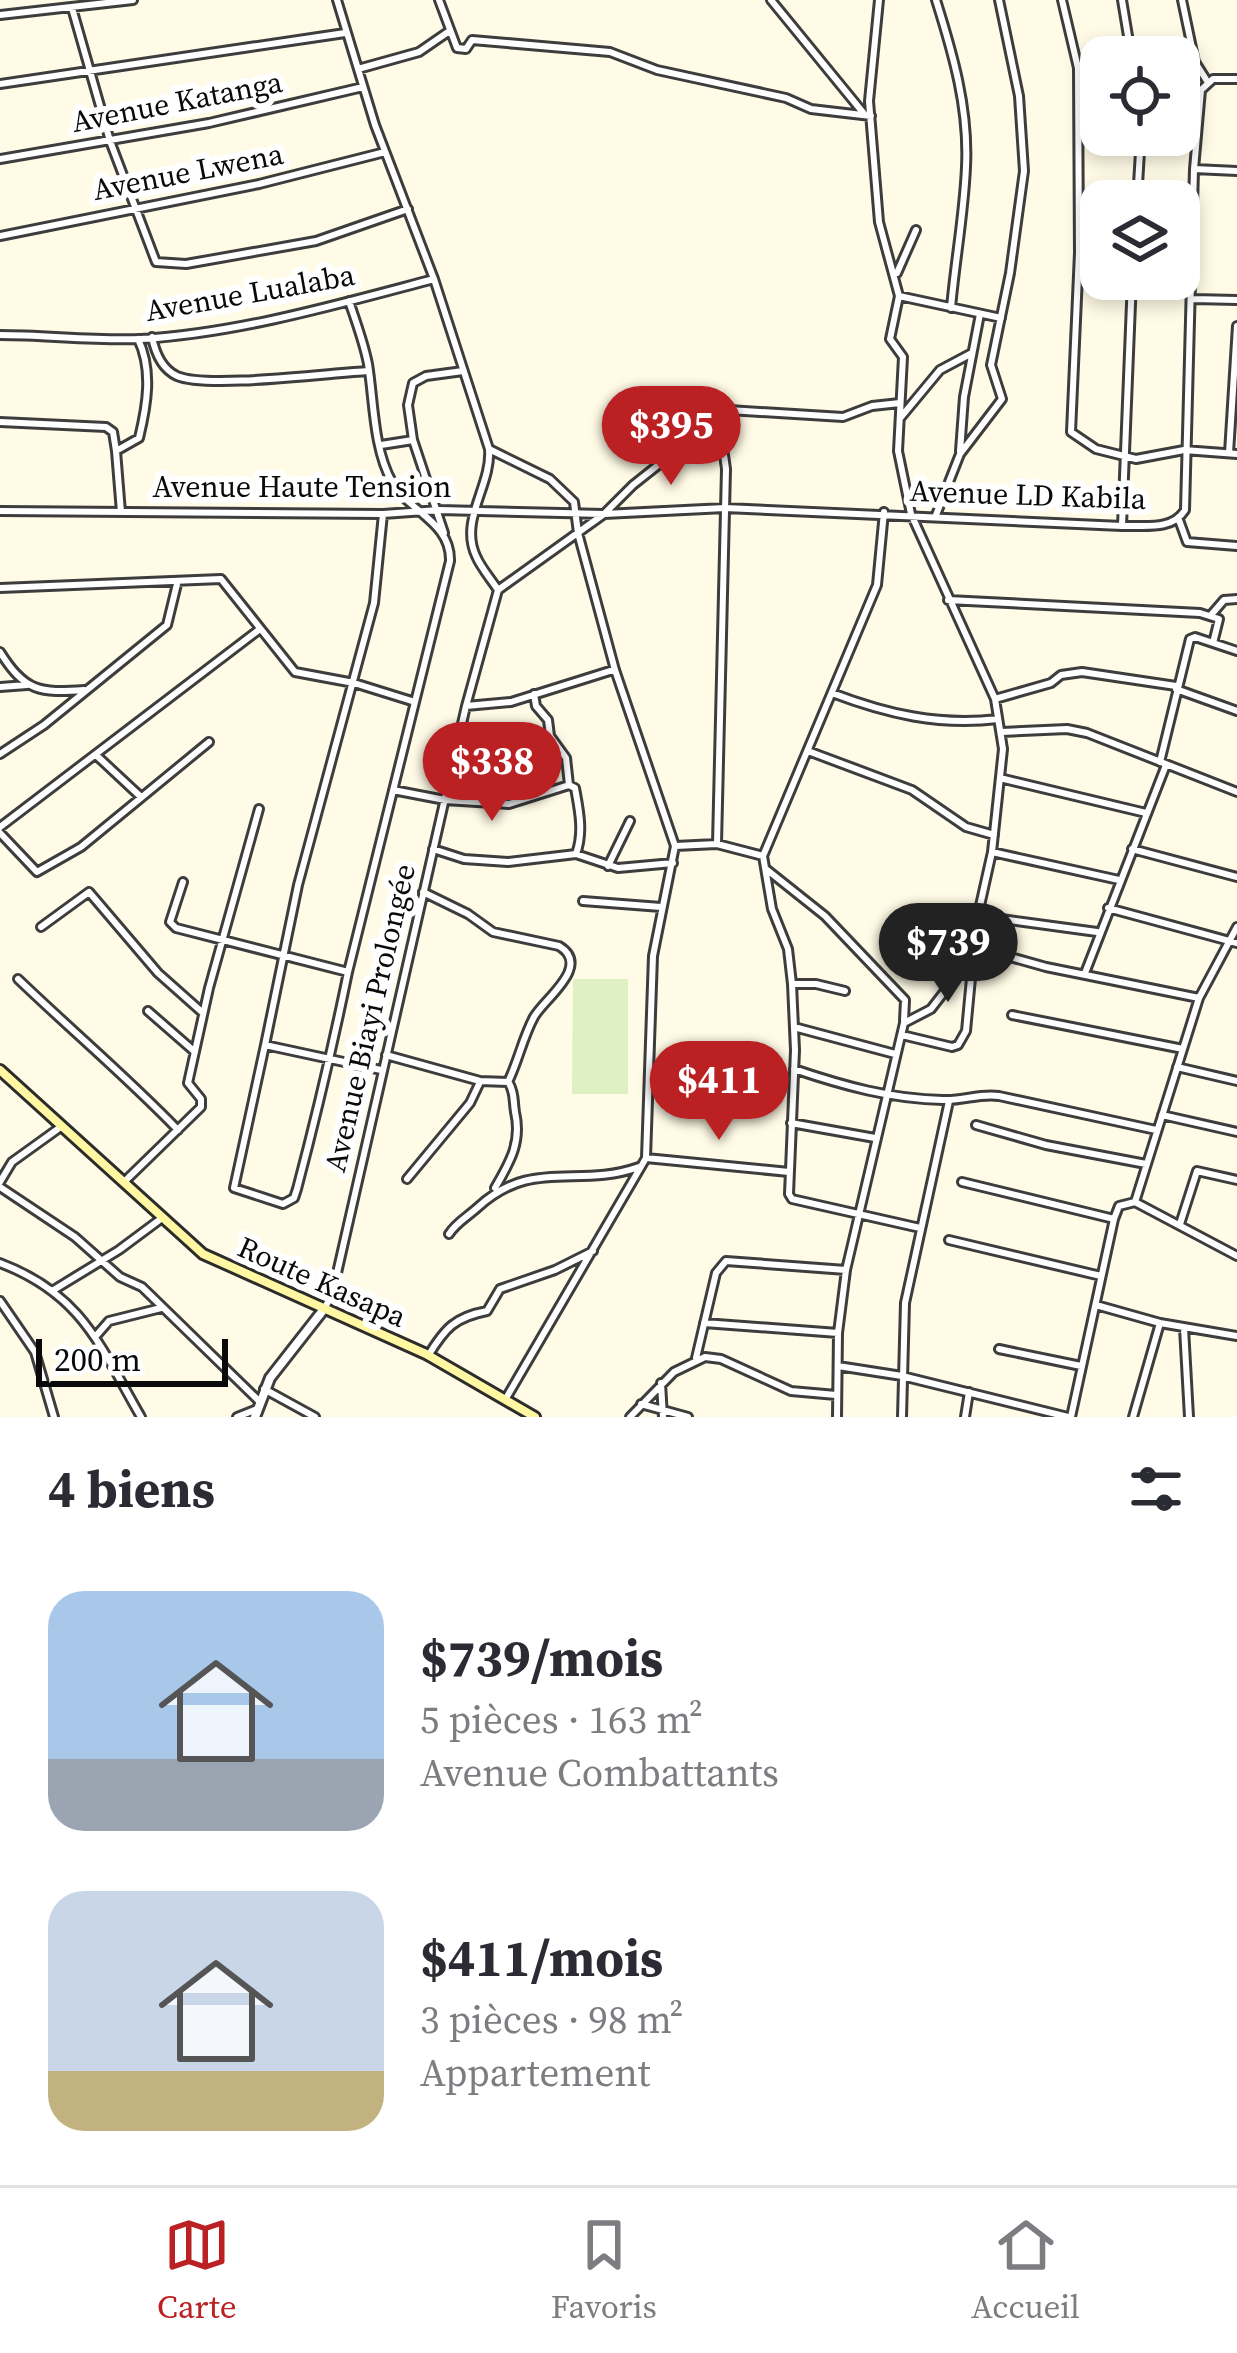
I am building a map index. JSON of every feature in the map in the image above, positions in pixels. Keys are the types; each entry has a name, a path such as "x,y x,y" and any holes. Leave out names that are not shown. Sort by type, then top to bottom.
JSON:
{"main road":[{"name":"Route Kasapa","path":"0,1070 203,1254 428,1356 535,1417"}],"street":[{"path":"0,15 133,0"},
{"path":"337,0 356,69 434,279 489,448 490,468 470,535 475,555 498,590 604,514 706,427 712,412"},
{"path":"439,0 448,32 459,49 466,49 472,40 610,52 725,88 786,98 811,109 868,116"},
{"path":"770,0 868,116"},
{"path":"879,0 868,116 879,223 898,296 890,339 903,357 898,451 911,514 994,699 1000,719 1003,779 973,947 966,1031 952,1047 901,1035"},
{"path":"936,0 960,83 966,140 951,308"},
{"path":"960,454 1002,399 991,365 1024,171 1019,96 999,0"},
{"path":"1061,0 1078,68 1071,432 1096,448 1143,460 1184,450 1233,454 1237,326"},
{"path":"1122,0 1128,36"},
{"path":"1182,0 1195,62 1208,82 1237,79"},
{"path":"72,8 110,141 154,261 186,264 316,241 408,209"},
{"path":"356,69 419,52 448,32"},
{"path":"0,84 346,33"},
{"name":"Avenue LD Kabila","path":"1194,180 1201,90 1208,82"},
{"name":"Avenue Katanga","path":"0,160 363,87"},
{"name":"Avenue Lwena","path":"0,236 259,184 385,152"},
{"path":"1194,169 1237,172"},
{"path":"895,276 916,230"},
{"name":"Avenue Lualaba","path":"0,335 138,339 196,333 349,302 434,279"},
{"path":"898,296 1001,318"},
{"path":"1200,299 1237,300"},
{"path":"1122,526 1131,300"},
{"name":"Avenue LD Kabila","path":"604,514 725,508 1122,526 1167,524 1179,519 1184,510 1192,300"},
{"path":"349,302 392,483 444,533"},
{"path":"936,514 960,454 980,314"},
{"path":"152,337 157,356 182,377 223,382 368,371"},
{"path":"116,451 137,442 147,405 148,362 138,339"},
{"path":"901,417 940,370 972,353"},
{"path":"383,514 374,603 298,885 233,1183 239,1192 273,1202 294,1198 450,561 440,510 413,440 408,405 413,383 426,376 464,371"},
{"path":"712,412 843,417 872,406 900,403"},
{"path":"712,412 726,469 717,844"},
{"path":"0,422 106,427 113,432 121,512"},
{"path":"381,446 413,440"},
{"path":"489,448 564,489 574,502 615,670 675,846 653,956 644,1162 505,1400"},
{"name":"Avenue Haute Tension","path":"0,511 604,514"},
{"path":"884,512 877,585 764,856 792,984 794,1069 788,1172 792,1199 920,1228"},
{"path":"1179,519 1186,542 1237,546"},
{"path":"0,587 217,579 226,582 295,672 354,683 415,702"},
{"path":"0,754 167,625 177,584"},
{"name":"Avenue Biayi Prolongée","path":"257,1409 263,1389 332,1295 466,706 498,590"},
{"path":"1211,615 1224,600 1237,599"},
{"path":"948,600 1211,615 1220,621 1214,643"},
{"path":"209,742 81,847 38,872 0,830 260,629"},
{"path":"1084,973 1162,764 1176,687 1191,638 1237,651"},
{"path":"0,652 42,692 88,690"},
{"path":"466,706 511,702 615,670"},
{"path":"994,699 1063,674 1082,672 1176,687 1237,711"},
{"path":"0,687 31,685"},
{"path":"832,693 910,718 1000,719"},
{"path":"534,694 536,706 548,720 550,736 566,758 569,785"},
{"path":"1001,732 1076,730 1237,792"},
{"path":"808,751 912,790 966,827 994,835"},
{"path":"96,754 142,798"},
{"path":"1003,779 1146,813"},
{"path":"393,790 445,800 509,804 569,785 574,788 580,817 576,854"},
{"path":"124,1182 202,1103 188,1086 202,1013 260,809"},
{"path":"608,866 630,821"},
{"path":"675,846 717,844 764,856"},
{"path":"434,849 464,859 508,862 576,854 608,866 673,862"},
{"path":"1132,849 1237,877"},
{"path":"992,852 1119,880"},
{"path":"766,869 825,916 905,1000 904,1023 846,1270 838,1333 837,1417"},
{"path":"183,882 171,914 172,926 348,972"},
{"path":"41,927 89,892 158,973 202,1013"},
{"path":"423,892 493,932 559,946 571,956 562,984 534,1016 508,1082"},
{"path":"584,901 661,908"},
{"path":"1108,908 1233,942"},
{"path":"979,916 1097,932"},
{"path":"1135,1202 1199,998 1237,927"},
{"path":"904,1023 931,1009 973,947"},
{"path":"973,947 1199,998"},
{"path":"18,979 178,1130"},
{"path":"792,984 845,991"},
{"path":"148,1011 195,1052"},
{"path":"1012,1015 1183,1049"},
{"path":"794,1028 895,1054"},
{"path":"265,1045 381,1070"},
{"path":"385,1055 480,1082 508,1082"},
{"path":"1178,1067 1237,1081"},
{"path":"794,1069 886,1096 962,1100 979,1093 1156,1130"},
{"path":"407,1179 470,1103 480,1082"},
{"path":"448,1234 494,1191 513,1158 519,1131 514,1092 508,1082"},
{"path":"902,1417 905,1303 949,1100"},
{"path":"1162,1115 1237,1132"},
{"path":"791,1124 875,1138"},
{"path":"976,1124 1046,1145 1146,1164"},
{"path":"62,1126 12,1162 0,1185 52,1220 120,1277 142,1286 257,1409 237,1417"},
{"path":"494,1191 547,1174 606,1175 644,1162 681,1159 788,1172"},
{"path":"1180,1224 1197,1171 1237,1180"},
{"path":"962,1182 1114,1219"},
{"path":"838,1366 969,1392 1032,1413 1069,1417 1119,1206 1135,1202 1237,1256"},
{"path":"52,1291 161,1218"},
{"path":"949,1240 1102,1276"},
{"path":"428,1356 444,1328 460,1316 487,1312 500,1289 595,1250"},
{"path":"695,1359 716,1273 726,1261 846,1270"},
{"path":"0,1264 24,1272 75,1308 141,1417"},
{"path":"0,1301 34,1352 54,1417"},
{"path":"1096,1305 1160,1323 1237,1336"},
{"path":"94,1337 110,1321 160,1308"},
{"path":"704,1323 838,1333"},
{"path":"1133,1417 1160,1323"},
{"path":"1184,1328 1190,1417"},
{"path":"999,1349 1081,1366"},
{"path":"631,1417 662,1383 695,1359 722,1359 790,1391 838,1395"},
{"path":"662,1383 663,1413"},
{"path":"263,1389 315,1417"},
{"path":"964,1417 969,1392"},
{"path":"641,1404 688,1417"}],"green space":[{"path":"573,979 628,979 628,1094 572,1094"}]}
